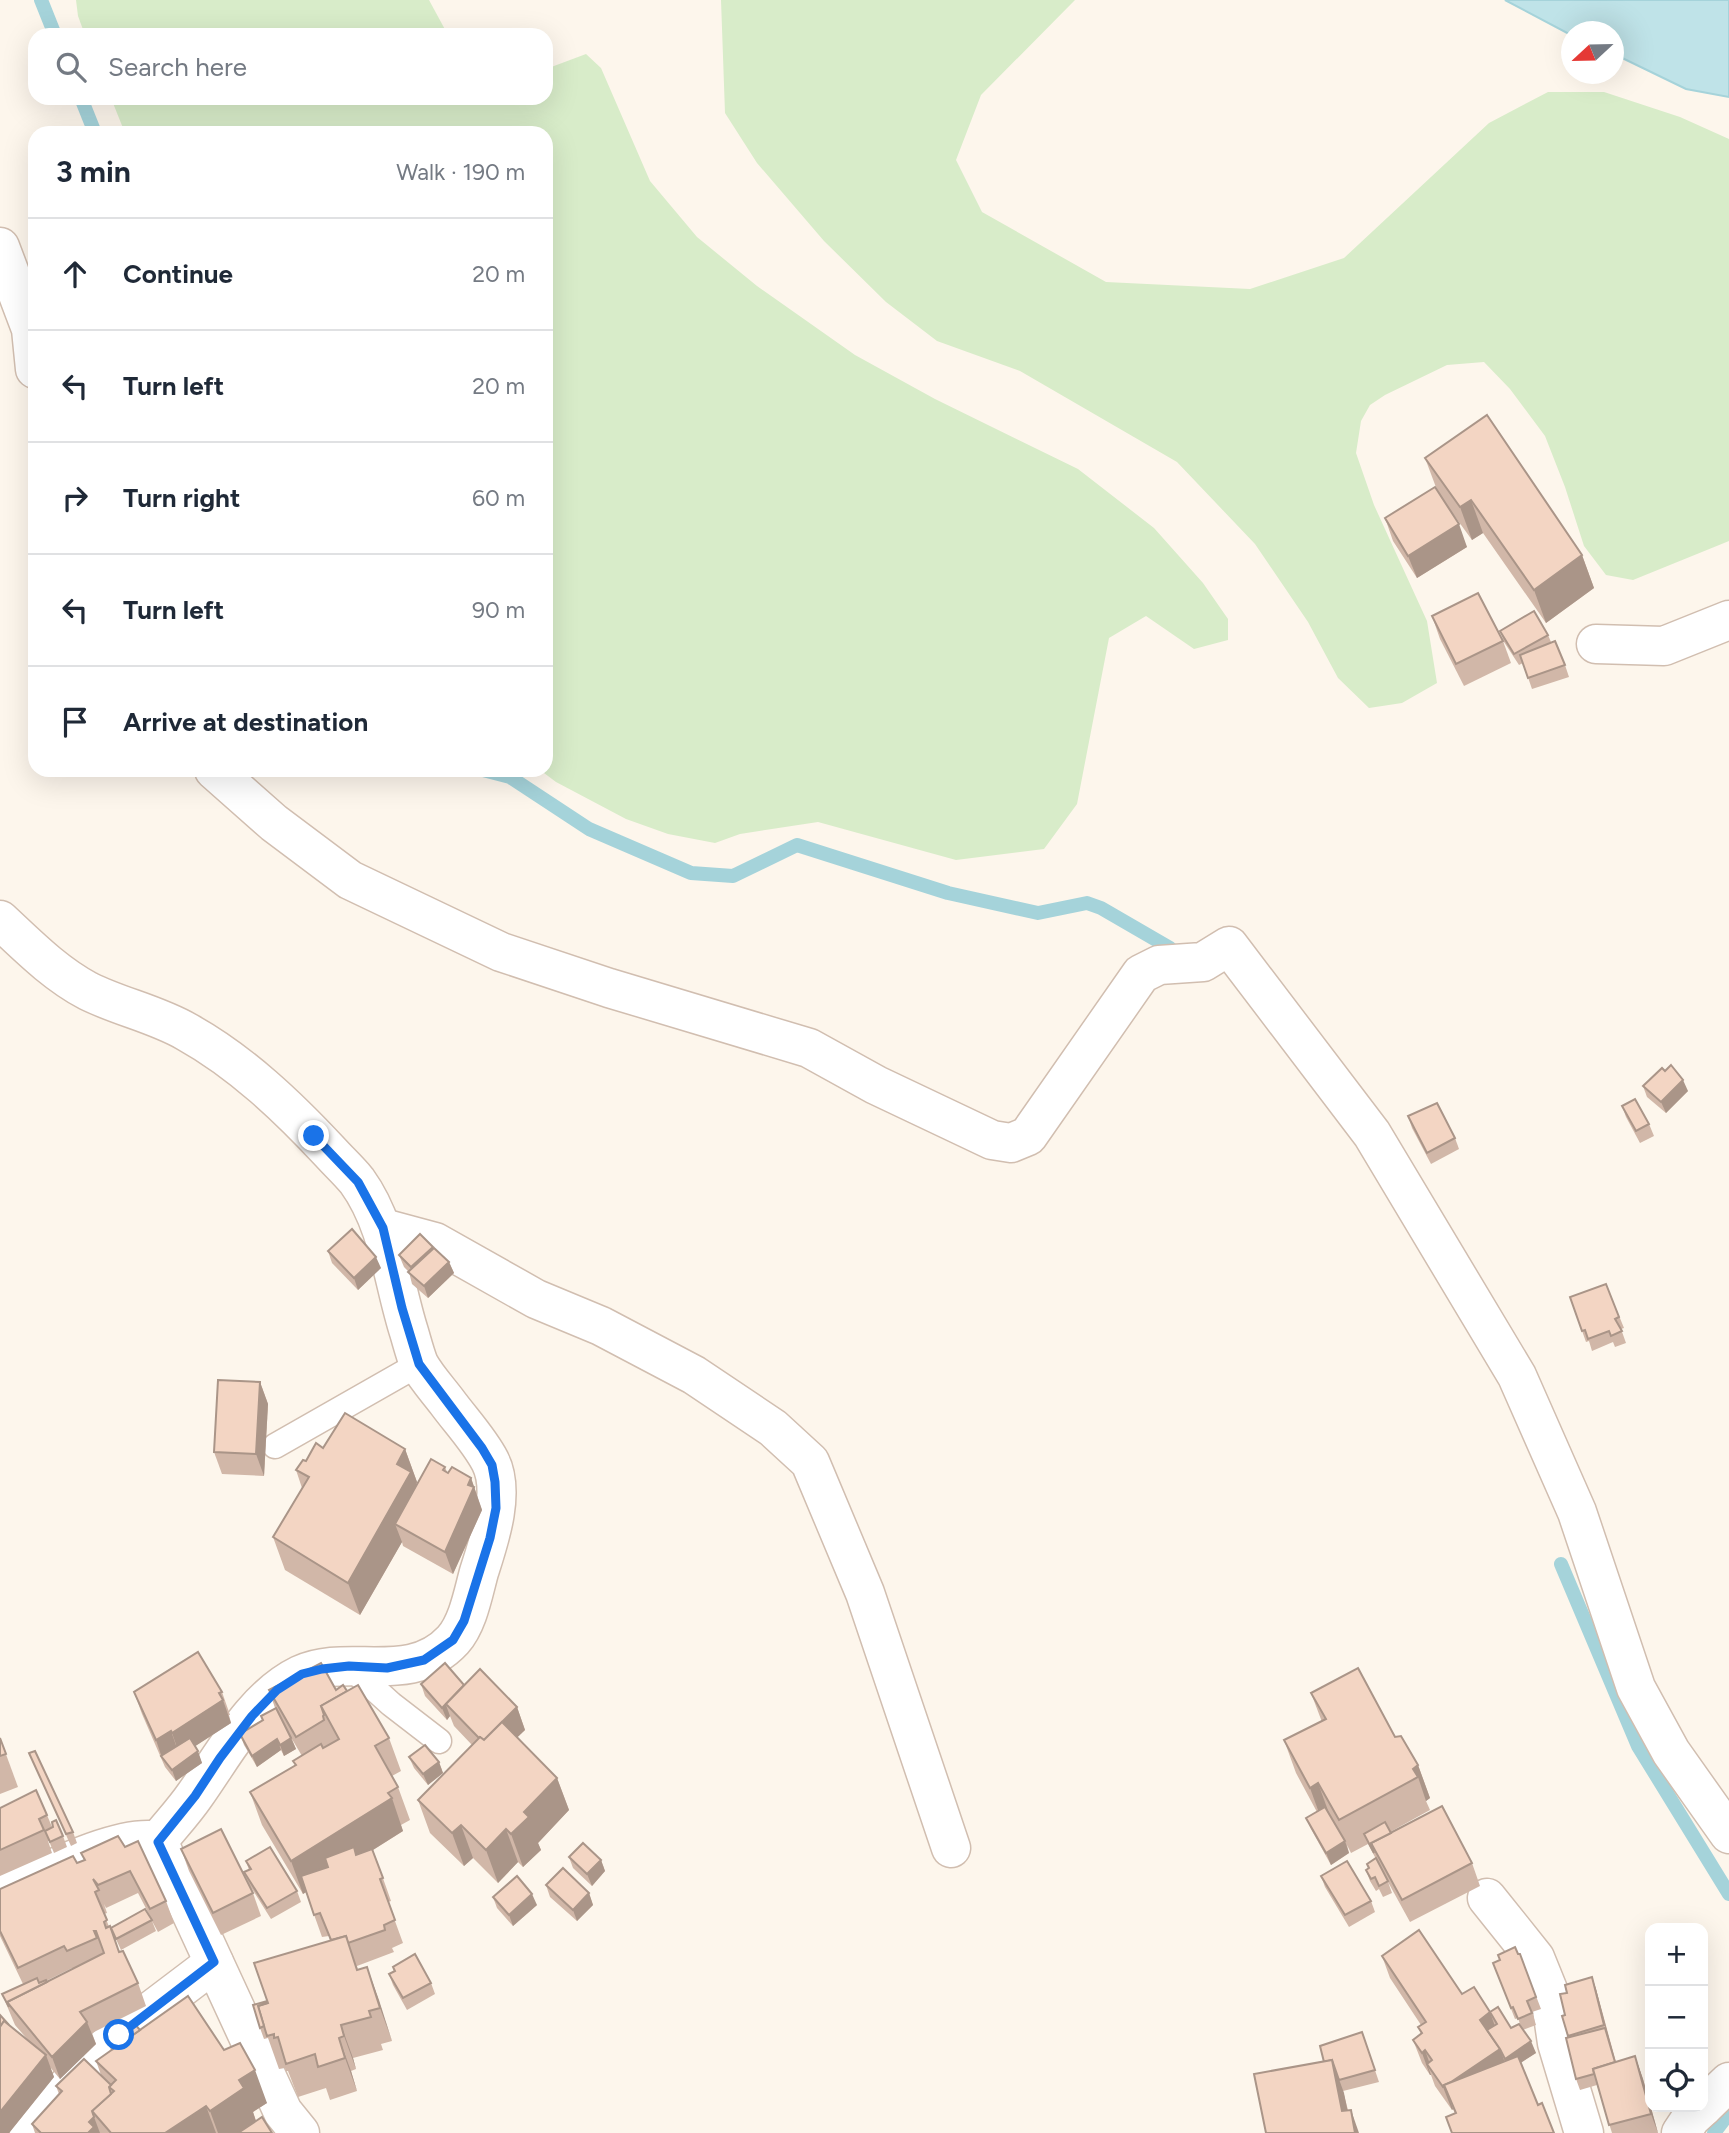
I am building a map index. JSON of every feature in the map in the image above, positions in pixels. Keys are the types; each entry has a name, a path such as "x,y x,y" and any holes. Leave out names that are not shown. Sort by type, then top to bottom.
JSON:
{"street":[{"path":"0,247 28,321"},
{"path":"1596,643 1664,646 1729,620"},
{"path":"222,777 274,823 350,880 500,952 809,1048 876,1085 992,1140 1011,1143 1028,1136 1140,974 1159,965 1203,961 1229,946 1372,1134 1517,1376 1577,1512 1636,1688 1671,1752 1729,1834"},
{"path":"0,920 40,958 66,978 89,991 187,1031 218,1052 267,1090 358,1182 383,1228 402,1308 419,1364 482,1448 492,1465 495,1482 496,1508 490,1538 464,1621 453,1640 424,1660 387,1668 349,1666 302,1674 277,1690 252,1716 195,1796 158,1842"},
{"path":"383,1228 435,1242 536,1299 601,1326 694,1376 774,1428 810,1462 865,1594 951,1848"},
{"path":"0,1896 55,1866 133,1840 158,1842"},
{"path":"158,1842 283,2112 300,2133"},
{"path":"1487,1898 1535,1958 1550,1995 1557,2043 1584,2133"},
{"path":"29,2133 89,2063 119,2035 214,1962"},
{"path":"1708,2102 1729,2082"},
{"path":"1681,2133 1698,2112"}],"lane":[{"path":"275,1446 419,1364"},
{"path":"349,1666 391,1704 439,1741"}],"green space":[{"path":"76,0 429,0 444,28 82,28"},
{"path":"721,0 1075,0 981,95 956,160 982,212 1106,282 1250,289 1344,258 1489,123 1548,92 1604,92 1680,117 1729,139 1729,541 1633,580 1606,575 1584,546 1545,436 1510,389 1484,362 1447,365 1385,395 1370,405 1361,421 1356,453 1374,505 1427,621 1437,683 1402,703 1369,708 1338,678 1308,622 1255,544 1177,462 1020,371 937,341 886,302 824,241 757,163 725,113"},
{"path":"586,54 601,68 650,181 697,237 757,286 855,355 935,399 1078,469 1154,528 1203,583 1228,619 1228,640 1194,649 1146,616 1109,638 1077,804 1044,849 956,860 818,822 740,834 715,843 668,834 626,819 549,777 553,777 553,126 122,126 114,105 553,105 553,66"}],"water":[{"path":"1505,0 1729,0 1729,97 1686,89 1624,59 1624,21 1561,21 1561,30"}],"building":[{"path":"1487,415 1582,555 1534,590 1471,500 1460,507 1425,458"},
{"path":"1435,487 1459,524 1408,556 1385,518"},
{"path":"1478,593 1503,641 1456,664 1432,616"},
{"path":"1534,611 1548,635 1514,654 1500,631"},
{"path":"1555,641 1565,665 1528,678 1520,655"},
{"path":"1671,1065 1683,1080 1661,1102 1643,1086 1662,1068 1665,1071"},
{"path":"1635,1099 1649,1124 1636,1131 1622,1106"},
{"path":"1437,1103 1455,1138 1427,1153 1408,1116"},
{"path":"352,1229 376,1257 354,1278 328,1251"},
{"path":"420,1234 433,1247 411,1267 399,1255"},
{"path":"434,1248 449,1262 424,1286 408,1272"},
{"path":"1606,1284 1619,1317 1615,1319 1622,1331 1611,1336 1609,1331 1588,1339 1585,1330 1582,1331 1570,1297"},
{"path":"218,1380 260,1382 256,1454 214,1452"},
{"path":"345,1413 405,1449 397,1464 411,1472 348,1583 273,1537 309,1477 296,1470 303,1460 306,1461 316,1443 323,1448"},
{"path":"431,1459 445,1467 443,1470 448,1473 452,1467 471,1478 468,1485 474,1487 445,1552 395,1524"},
{"path":"198,1652 222,1692 219,1693 223,1700 172,1733 171,1731 156,1740 134,1692"},
{"path":"321,1663 336,1690 343,1685 347,1691 321,1706 324,1720 296,1737 269,1690"},
{"path":"445,1663 464,1685 442,1708 421,1684"},
{"path":"1358,1668 1395,1737 1401,1736 1418,1765 1413,1769 1418,1777 1339,1820 1318,1783 1310,1788 1284,1740 1326,1719 1311,1693"},
{"path":"480,1669 517,1707 484,1740 446,1704"},
{"path":"358,1685 389,1738 375,1746 398,1787 388,1793 392,1798 291,1861 250,1792 296,1765 293,1761 321,1744 323,1748 339,1739 321,1706"},
{"path":"276,1708 291,1738 280,1745 277,1739 252,1756 240,1734 263,1720 261,1716"},
{"path":"502,1722 557,1778 524,1812 529,1817 511,1834 506,1829 486,1850 461,1825 452,1833 418,1800 480,1737 484,1740"},
{"path":"0,1738 6,1754 0,1756"},
{"path":"190,1738 198,1751 172,1770 161,1756"},
{"path":"425,1745 439,1762 423,1774 409,1757"},
{"path":"35,1751 73,1832 66,1834 29,1753"},
{"path":"36,1790 47,1815 39,1819 44,1830 0,1850 0,1808"},
{"path":"1442,1806 1472,1863 1402,1900 1371,1843"},
{"path":"1325,1807 1345,1841 1326,1853 1306,1818"},
{"path":"56,1820 63,1836 50,1842 45,1831 53,1827 52,1822"},
{"path":"1385,1822 1391,1833 1371,1843 1374,1853 1364,1834"},
{"path":"221,1829 253,1893 213,1913 181,1849"},
{"path":"118,1836 125,1847 138,1841 166,1901 150,1909 130,1871 98,1885 93,1879 99,1890 95,1892 107,1920 104,1922 106,1928 110,1926 119,1952 123,1951 138,1983 80,2012 87,2022 52,2057 7,2002 104,1953 94,1931 97,1938 67,1951 64,1946 18,1968 0,1931 0,1889 73,1856 77,1863 85,1860 81,1853"},
{"path":"583,1843 601,1860 587,1874 569,1857"},
{"path":"270,1847 297,1891 267,1908 244,1872 251,1869 246,1861"},
{"path":"354,1847 356,1855 372,1849 395,1920 384,1925 385,1930 348,1943 346,1936 331,1940 320,1913 314,1915 301,1876 328,1867 325,1858"},
{"path":"1376,1858 1388,1881 1379,1886 1375,1877 1371,1879 1366,1870 1369,1868 1367,1864"},
{"path":"1347,1861 1371,1901 1345,1915 1321,1876"},
{"path":"563,1868 589,1893 573,1910 546,1885"},
{"path":"517,1876 532,1894 509,1915 493,1897"},
{"path":"145,1909 152,1920 116,1939 111,1928"},
{"path":"1419,1930 1462,1994 1474,1987 1490,2012 1480,2020 1500,2049 1443,2087 1427,2064 1432,2060 1425,2050 1422,2053 1413,2040 1422,2033 1418,2027 1426,2022 1382,1956"},
{"path":"346,1936 357,1970 367,1967 380,2008 369,2011 371,2017 341,2025 344,2036 339,2038 345,2058 318,2067 315,2054 286,2064 278,2037 274,2038 274,2034 267,2036 258,2006 268,2003 254,1963"},
{"path":"1515,1947 1536,1997 1527,2001 1532,2013 1518,2019 1493,1963 1500,1960 1498,1955"},
{"path":"415,1954 431,1983 403,1998 389,1974 395,1971 393,1967"},
{"path":"1592,1977 1604,2025 1568,2036 1562,2016 1565,2015 1560,1994 1567,1993 1565,1985"},
{"path":"37,1978 39,1983 46,1980 47,1982 7,2002 9,2007 2,1994"},
{"path":"188,1996 224,2050 240,2043 255,2070 239,2080 244,2088 210,2111 206,2106 165,2133 111,2133 92,2111 114,2091 109,2087 116,2080 96,2061"},
{"path":"267,2001 258,2006 264,2026 260,2028 253,2005"},
{"path":"1498,2007 1511,2028 1519,2024 1531,2041 1505,2059 1487,2030 1497,2024 1490,2012"},
{"path":"0,2015 9,2025 4,2021 0,2027"},
{"path":"4,2021 46,2055 0,2112 0,2027"},
{"path":"134,2023 140,2030 113,2049 107,2041"},
{"path":"1605,2028 1615,2062 1593,2069 1594,2074 1576,2079 1566,2038"},
{"path":"1362,2032 1375,2070 1339,2080 1332,2060 1324,2062 1320,2046"},
{"path":"1518,2056 1538,2105 1542,2103 1554,2133 1452,2133 1446,2117 1456,2113 1444,2085"},
{"path":"1635,2056 1645,2092 1645,2112 1651,2114 1609,2125 1593,2069"},
{"path":"84,2059 111,2085 111,2094 92,2111 94,2117 89,2122 94,2127 88,2133 41,2133 32,2124 62,2091 56,2086"},
{"path":"1332,2060 1342,2111 1351,2110 1355,2133 1266,2133 1254,2074"},
{"path":"262,2117 272,2133 238,2133"}],"waterway":[{"path":"41,0 52,28"},
{"path":"84,105 92,126"},
{"path":"510,777 589,829 691,873 733,876 797,845 948,893 1038,913 1087,903 1101,908 1170,948"},
{"path":"1561,1564 1638,1746 1729,1894"},
{"path":"1714,2133 1729,2113"}],"route":[{"path":"119,2035 214,1962 158,1842 195,1796 220,1758 252,1716 277,1690 302,1674 349,1666 387,1668 424,1660 453,1640 464,1621 490,1538 496,1508 492,1465 419,1364 402,1308 383,1228 358,1182 314,1136"}]}
